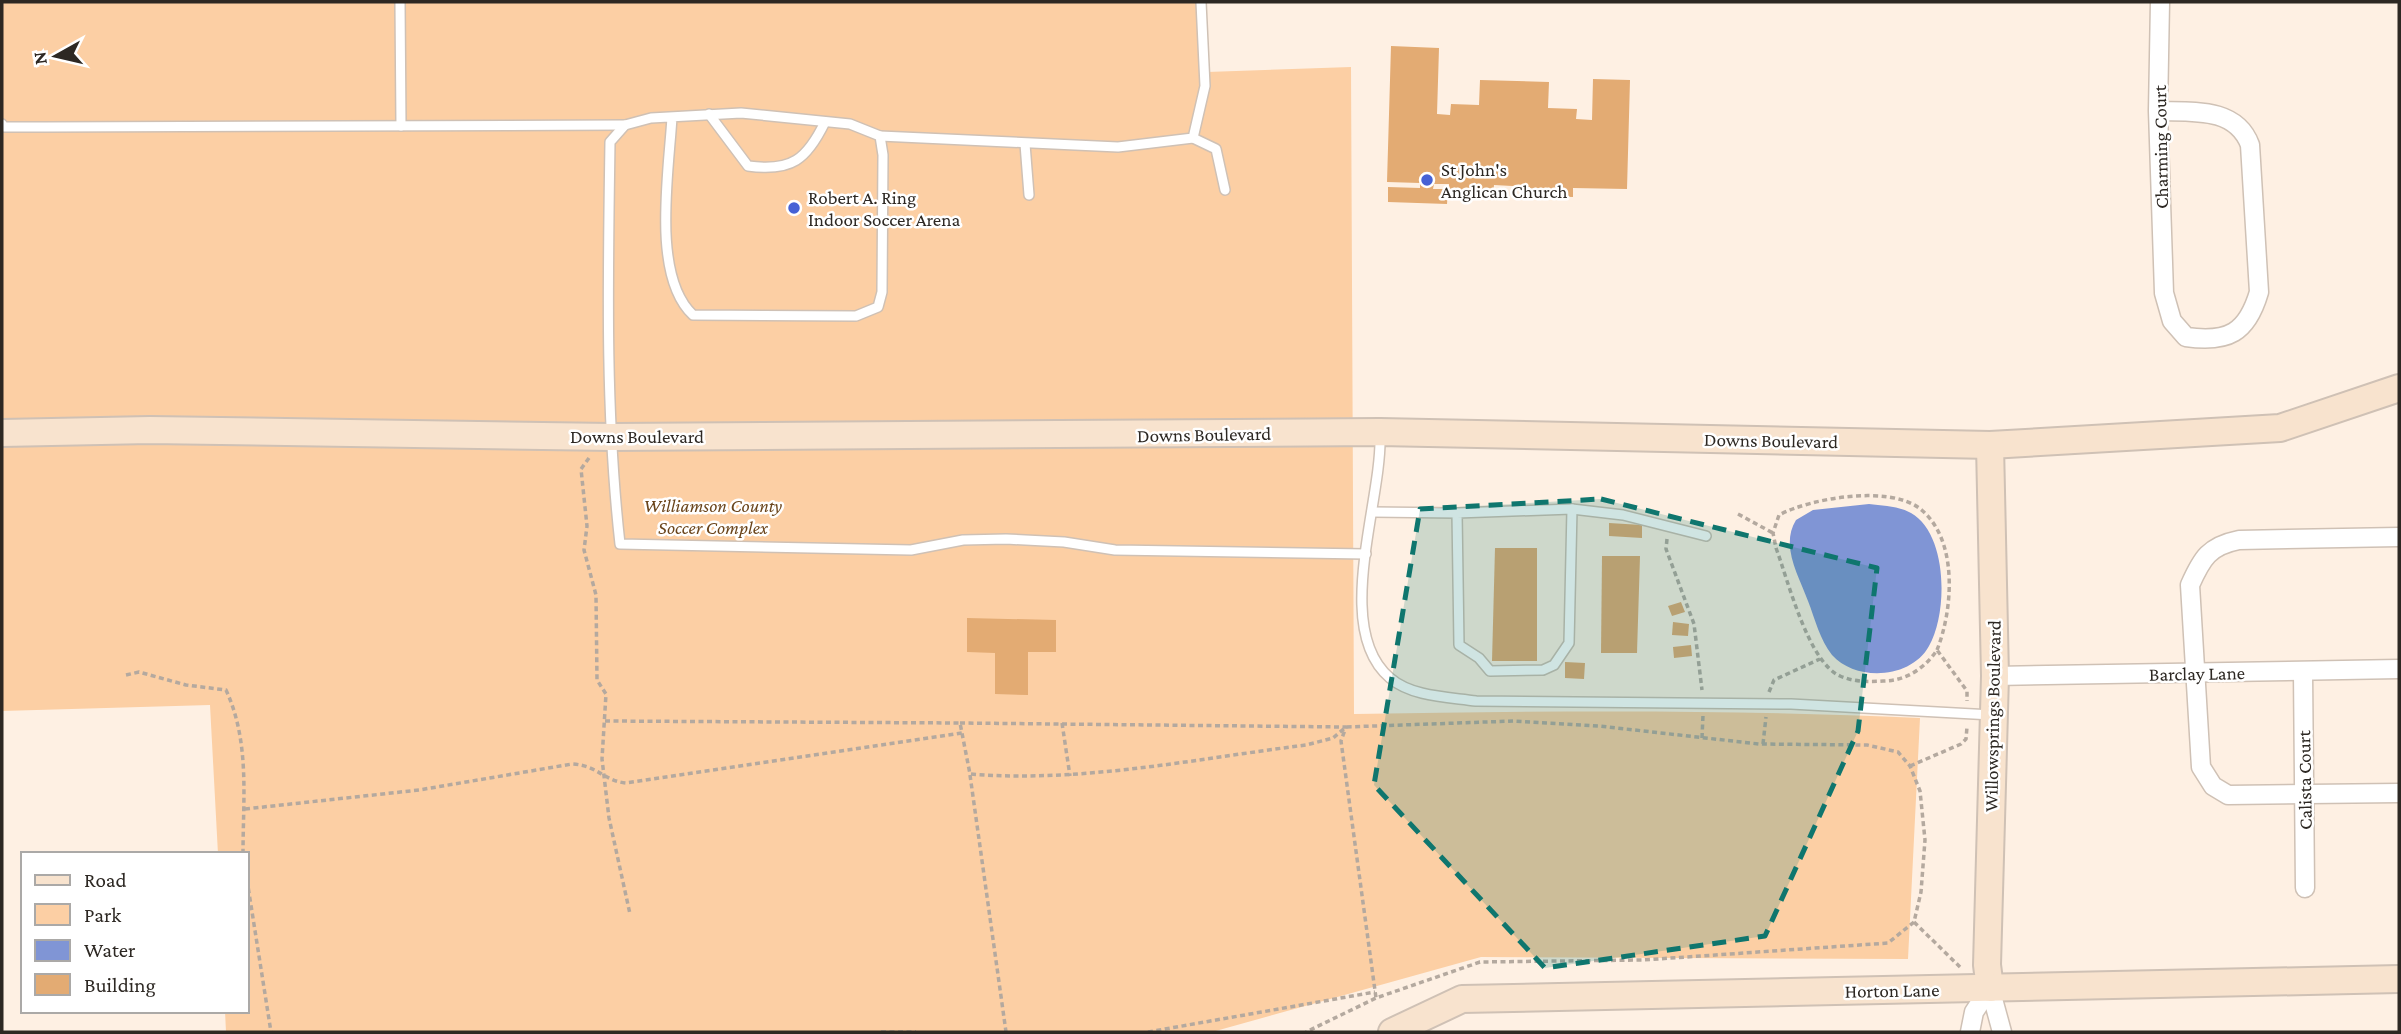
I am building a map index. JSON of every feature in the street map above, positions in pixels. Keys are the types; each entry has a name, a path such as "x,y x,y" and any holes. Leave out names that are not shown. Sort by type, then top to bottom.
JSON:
{"street":[{"name":"Charming Court","path":"2158,111 2228,117 2245,131 2250,145 2259,292 2253,313 2238,330 2225,338 2205,340 2186,337 2172,321 2164,293 2158,111 2160,2"},
{"name":"Downs Boulevard","path":"2,433 150,430 611,437 1380,432 1990,445 2280,428 2399,388"},
{"name":"Willowsprings Boulevard","path":"1990,445 1995,676 1987,965 2001,1032"},
{"path":"2399,537 2239,540 2218,544 2199,564 2190,585 2193,673 2201,767 2213,786 2228,796 2399,793"},
{"name":"Barclay Lane","path":"1995,676 2399,669"},
{"name":"Calista Court","path":"2303,672 2305,888"},
{"name":"Horton Lane","path":"1392,1032 1462,999 2399,979"},
{"path":"1970,1032 1974,1012 1990,988"}],"lane":[{"path":"400,2 401,126"},
{"path":"1192,138 1205,86 1201,2"},
{"path":"2,124 4,127 46,128 625,125 671,117 741,113 850,124 880,136 1118,147 1192,138 1216,149 1225,190"},
{"path":"709,114 748,166 769,169 793,164 813,147 825,122"},
{"path":"671,117 666,252 671,283 681,304 692,315 856,316 878,307 882,292 883,155 880,136"},
{"path":"625,125 610,142 607,347 620,544 912,550 963,540 1006,539 1064,542 1115,550 1366,554"},
{"path":"1025,144 1029,195"},
{"path":"1380,432 1381,466 1366,554 1363,632 1377,663 1391,679 1429,695 1476,701 1791,704 1994,715"},
{"path":"1372,512 1457,513 1572,509 1623,515 1706,536"},
{"path":"1457,513 1459,645 1479,658 1490,671 1530,670 1554,665 1569,642 1572,509"}],"path":[{"path":"590,457 581,469 587,526 584,550 596,595 597,680 607,694 604,775 609,818 630,914"},
{"path":"1823,498 1895,499 1919,508 1935,527 1947,555 1946,612 1937,650 1929,662 1913,674 1890,681 1860,682 1838,676 1822,662 1812,643 1773,533 1779,515 1796,506 1823,498"},
{"path":"1738,514 1773,533"},
{"path":"1667,533 1666,550 1694,624 1702,692"},
{"path":"1910,765 1961,744 1966,739 1967,691 1937,650"},
{"path":"126,675 139,672 186,685 226,691 235,709 242,743 245,809 243,852"},
{"path":"1702,738 1703,713"},
{"path":"605,721 1061,722 1346,727 1514,721 1599,726 1759,744 1867,745 1898,752 1910,765 1920,791 1924,840 1921,892 1914,922 1888,943 1643,960 1479,962 1444,972 1376,998 1306,1032"},
{"path":"1061,722 1070,776"},
{"path":"960,723 970,774 1006,1032"},
{"path":"970,774 1019,778 1070,776 1306,745 1333,738 1346,727"},
{"path":"1346,727 1341,741 1376,998"},
{"path":"245,809 419,790 572,764 589,765 614,782 626,783 962,733"},
{"path":"248,886 271,1032"},
{"path":"1914,922 1963,971"},
{"path":"1148,1032 1375,992"},
{"path":"881,1032 916,1032"}],"highlighted area":[{"path":"1601,499 1877,568 1858,731 1765,936 1545,968 1374,785 1420,509"}],"green space":[{"name":"Williamson County Soccer Complex","path":"2,2 1205,2 1207,72 1351,67 1354,714 1708,712 1920,718 1908,959 1481,957 1212,1032 226,1032 225,1013 248,1013 248,852 218,852 210,705 2,711"}],"water":[{"path":"1869,504 1906,511 1923,523 1932,538 1941,575 1939,614 1929,646 1921,657 1910,665 1883,673 1855,670 1832,655 1818,629 1790,550 1796,520 1813,510"}],"building":[{"path":"1391,46 1439,48 1437,114 1450,115 1451,104 1479,105 1480,80 1549,82 1548,108 1577,109 1576,119 1592,120 1593,79 1630,80 1627,189 1573,188 1573,197 1530,196 1530,187 1494,185 1493,195 1449,193 1449,184 1434,184 1433,189 1448,189 1447,204 1388,202 1388,187 1420,188 1420,183 1387,182"},
{"path":"1609,523 1642,525 1642,538 1609,536"},
{"path":"1495,548 1537,548 1537,661 1492,661"},
{"path":"1602,556 1640,556 1637,653 1601,653"},
{"path":"1681,602 1685,612 1672,616 1668,606"},
{"path":"967,618 1056,620 1056,652 1028,652 1028,695 995,694 995,653 967,652"},
{"path":"1673,622 1689,624 1688,636 1672,635"},
{"path":"1691,645 1692,656 1674,658 1673,647"},
{"path":"1565,662 1585,663 1584,679 1565,678"}],"place":[{"name":"St John's Anglican Church","path":"1427,180"},
{"name":"Robert A. Ring Indoor Soccer Arena","path":"794,208"}]}
